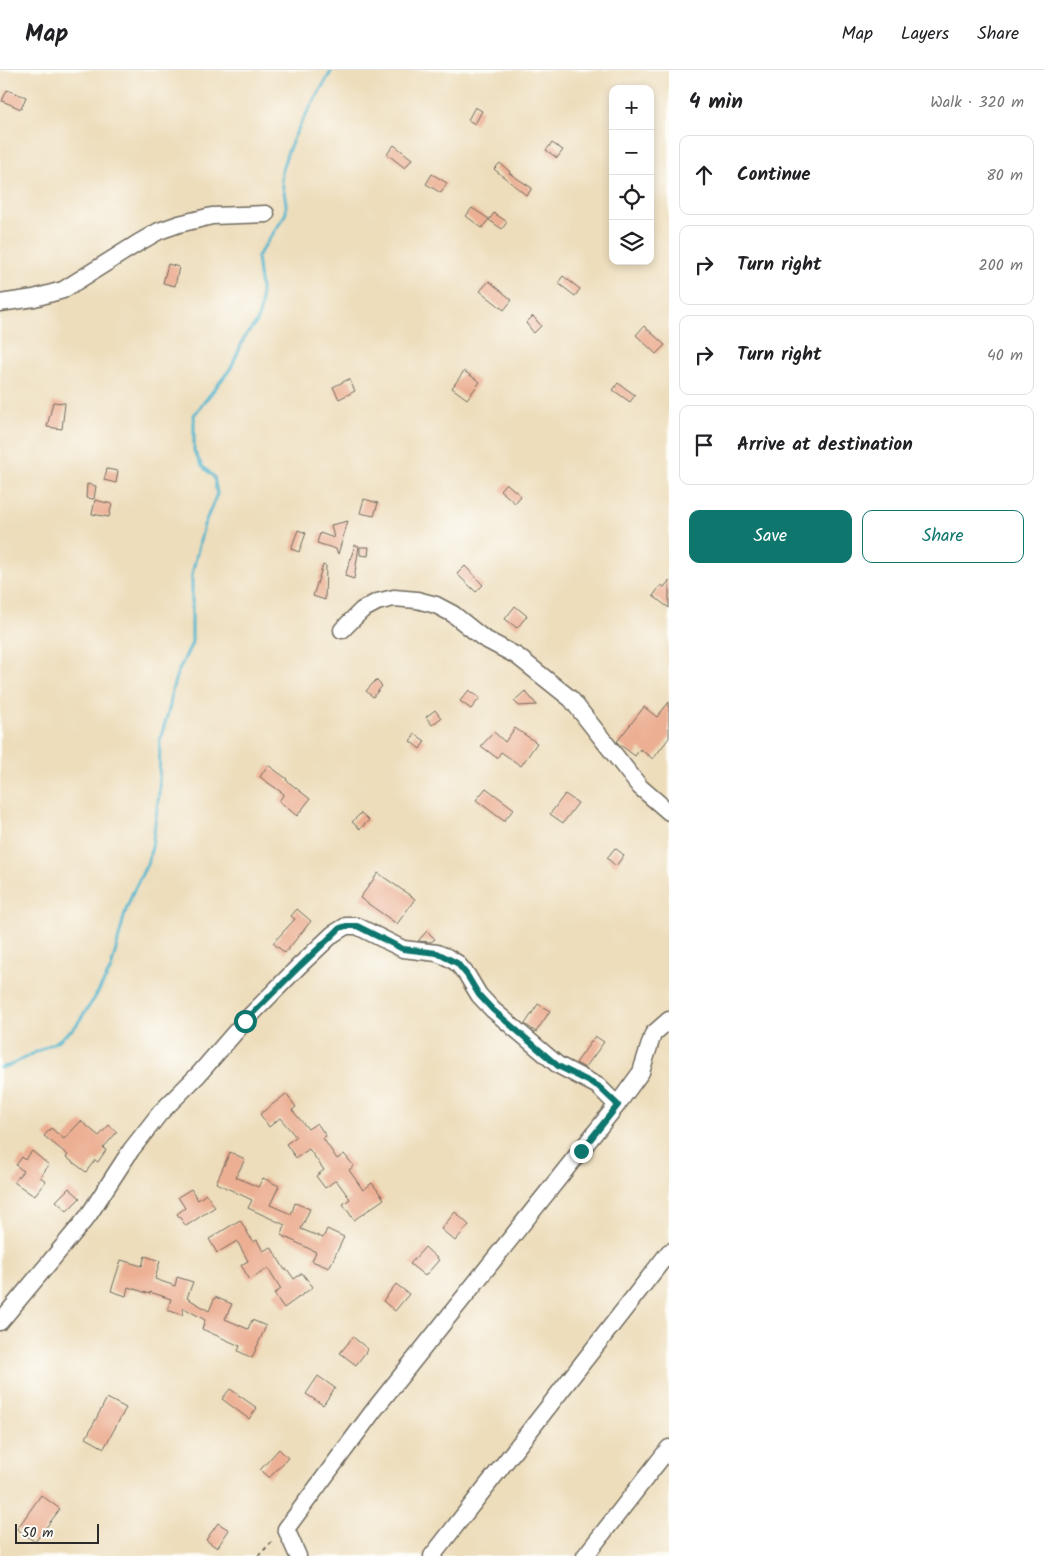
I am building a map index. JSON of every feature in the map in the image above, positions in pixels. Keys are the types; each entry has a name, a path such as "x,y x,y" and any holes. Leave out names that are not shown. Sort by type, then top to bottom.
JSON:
{"street":[{"path":"0,303 34,298 63,290 152,235 179,224 212,216 266,214"},
{"path":"342,630 362,610 377,602 394,598 416,600 436,605 445,610 483,638 517,656 571,698 640,787 669,812"},
{"path":"0,1322 88,1216 160,1112 198,1075 245,1021 300,966 333,934 346,926 357,926 403,949 437,953 457,963 479,995 493,1010 558,1066 598,1086 618,1105"},
{"path":"298,1556 286,1529 374,1410 618,1105 641,1072 653,1034 669,1020"},
{"path":"432,1556 669,1252"},
{"path":"585,1556 669,1448"}],"path":[{"path":"258,1556 286,1529"}],"building":[{"path":"7,90 26,97 21,109 2,101"},
{"path":"475,107 482,111 475,124 468,120"},
{"path":"552,143 563,150 557,158 546,150"},
{"path":"394,145 412,159 405,168 387,154"},
{"path":"500,163 509,173 532,188 527,196 494,169"},
{"path":"432,174 447,183 441,193 426,184"},
{"path":"472,208 489,219 482,228 466,216"},
{"path":"494,213 507,222 502,229 489,220"},
{"path":"168,264 179,267 175,286 163,283"},
{"path":"563,276 580,289 575,296 558,283"},
{"path":"489,281 512,300 504,310 480,291"},
{"path":"533,316 541,326 534,333 526,323"},
{"path":"644,326 665,345 656,354 636,335"},
{"path":"464,371 480,382 467,399 452,388"},
{"path":"349,379 355,391 339,399 333,387"},
{"path":"618,383 635,395 630,402 613,390"},
{"path":"53,402 65,403 62,429 47,427"},
{"path":"107,469 118,471 116,483 104,480"},
{"path":"506,483 521,496 515,503 500,490"},
{"path":"87,484 96,486 94,499 86,498"},
{"path":"364,499 378,503 374,516 360,513"},
{"path":"95,500 112,504 109,517 92,514"},
{"path":"348,521 338,554 336,549 317,543 320,533 334,538 331,525"},
{"path":"298,530 306,533 299,552 291,549"},
{"path":"355,545 359,546 354,579 345,576"},
{"path":"360,547 369,547 368,556 360,555"},
{"path":"323,565 326,566 325,600 313,596"},
{"path":"465,566 483,585 476,592 457,574"},
{"path":"669,581 669,608 653,596 661,585 664,587"},
{"path":"515,606 527,616 517,628 505,619"},
{"path":"376,680 382,686 373,697 366,691"},
{"path":"469,690 480,698 471,709 460,701"},
{"path":"525,691 537,705 519,706 514,701"},
{"path":"669,702 669,738 653,759 640,749 635,756 617,742 644,707 657,717"},
{"path":"435,710 441,718 432,725 426,717"},
{"path":"515,728 537,743 521,766 501,752 497,758 481,746 494,732 505,742"},
{"path":"415,734 425,741 420,749 410,741"},
{"path":"268,765 310,799 297,816 279,801 284,794 260,777"},
{"path":"486,788 514,809 504,821 476,800"},
{"path":"565,794 578,803 563,823 550,814"},
{"path":"361,813 369,820 360,829 352,822"},
{"path":"615,848 624,855 616,866 607,858"},
{"path":"378,873 415,899 397,924 360,898"},
{"path":"297,909 311,921 285,953 273,943 295,919 291,916"},
{"path":"427,931 435,939 431,942 418,941"},
{"path":"538,1004 550,1011 536,1032 525,1024"},
{"path":"595,1036 604,1042 585,1068 576,1063"},
{"path":"286,1094 296,1107 292,1110 308,1129 317,1123 326,1136 323,1138 337,1159 344,1154 354,1166 349,1170 363,1190 372,1183 384,1199 354,1220 343,1204 350,1199 336,1180 325,1188 316,1176 324,1170 309,1149 296,1158 286,1144 296,1137 280,1118 269,1127 260,1114"},
{"path":"81,1121 99,1136 109,1125 117,1132 103,1148 106,1150 98,1162 95,1160 86,1172 66,1157 68,1155 44,1136 51,1128 64,1139"},
{"path":"32,1151 49,1165 40,1177 46,1181 34,1196 14,1182 23,1171 16,1165 22,1157 25,1160"},
{"path":"230,1152 245,1159 236,1177 258,1187 263,1178 279,1186 270,1205 291,1214 295,1203 310,1209 301,1229 323,1238 327,1229 344,1237 329,1268 312,1261 316,1252 281,1235 285,1225 248,1208 252,1200 216,1183"},
{"path":"69,1188 80,1198 67,1211 56,1201"},
{"path":"191,1189 198,1200 206,1194 215,1207 186,1226 177,1214 185,1208 178,1197"},
{"path":"455,1212 469,1225 455,1241 441,1229"},
{"path":"240,1220 253,1242 257,1240 263,1251 271,1247 285,1270 287,1269 294,1279 302,1273 313,1287 284,1308 274,1294 281,1289 268,1268 250,1280 241,1265 248,1261 237,1241 217,1253 209,1239"},
{"path":"425,1247 439,1260 425,1276 410,1264"},
{"path":"145,1256 160,1261 155,1279 175,1286 177,1277 193,1282 187,1298 209,1311 215,1297 232,1304 225,1319 248,1329 252,1320 266,1326 252,1358 238,1351 240,1346 202,1329 205,1320 184,1308 182,1315 167,1310 171,1299 128,1287 126,1296 111,1291 121,1260 142,1266"},
{"path":"396,1284 409,1294 395,1311 383,1301"},
{"path":"353,1337 368,1349 356,1365 340,1353"},
{"path":"318,1376 335,1388 323,1405 306,1394"},
{"path":"230,1389 257,1408 249,1419 222,1399"},
{"path":"107,1398 126,1408 104,1448 86,1438"},
{"path":"279,1449 288,1458 269,1478 260,1470"},
{"path":"41,1495 60,1509 35,1542 17,1529"},
{"path":"218,1523 229,1530 217,1548 206,1540"}],"waterway":[{"path":"0,1068 11,1065 59,1040 75,1027 111,969 125,913 147,864 152,847 159,794 160,740 177,674 192,643 192,574 204,525 217,494 214,477 202,466 194,451 194,415 231,368 245,336 257,322 261,307 257,257 286,212 286,199 282,183 284,163 299,127 332,70"}],"route":[{"path":"245,1021 340,928 357,926 403,949 437,953 457,963 479,995 493,1010 558,1066 598,1086 618,1105 581,1151"}]}
